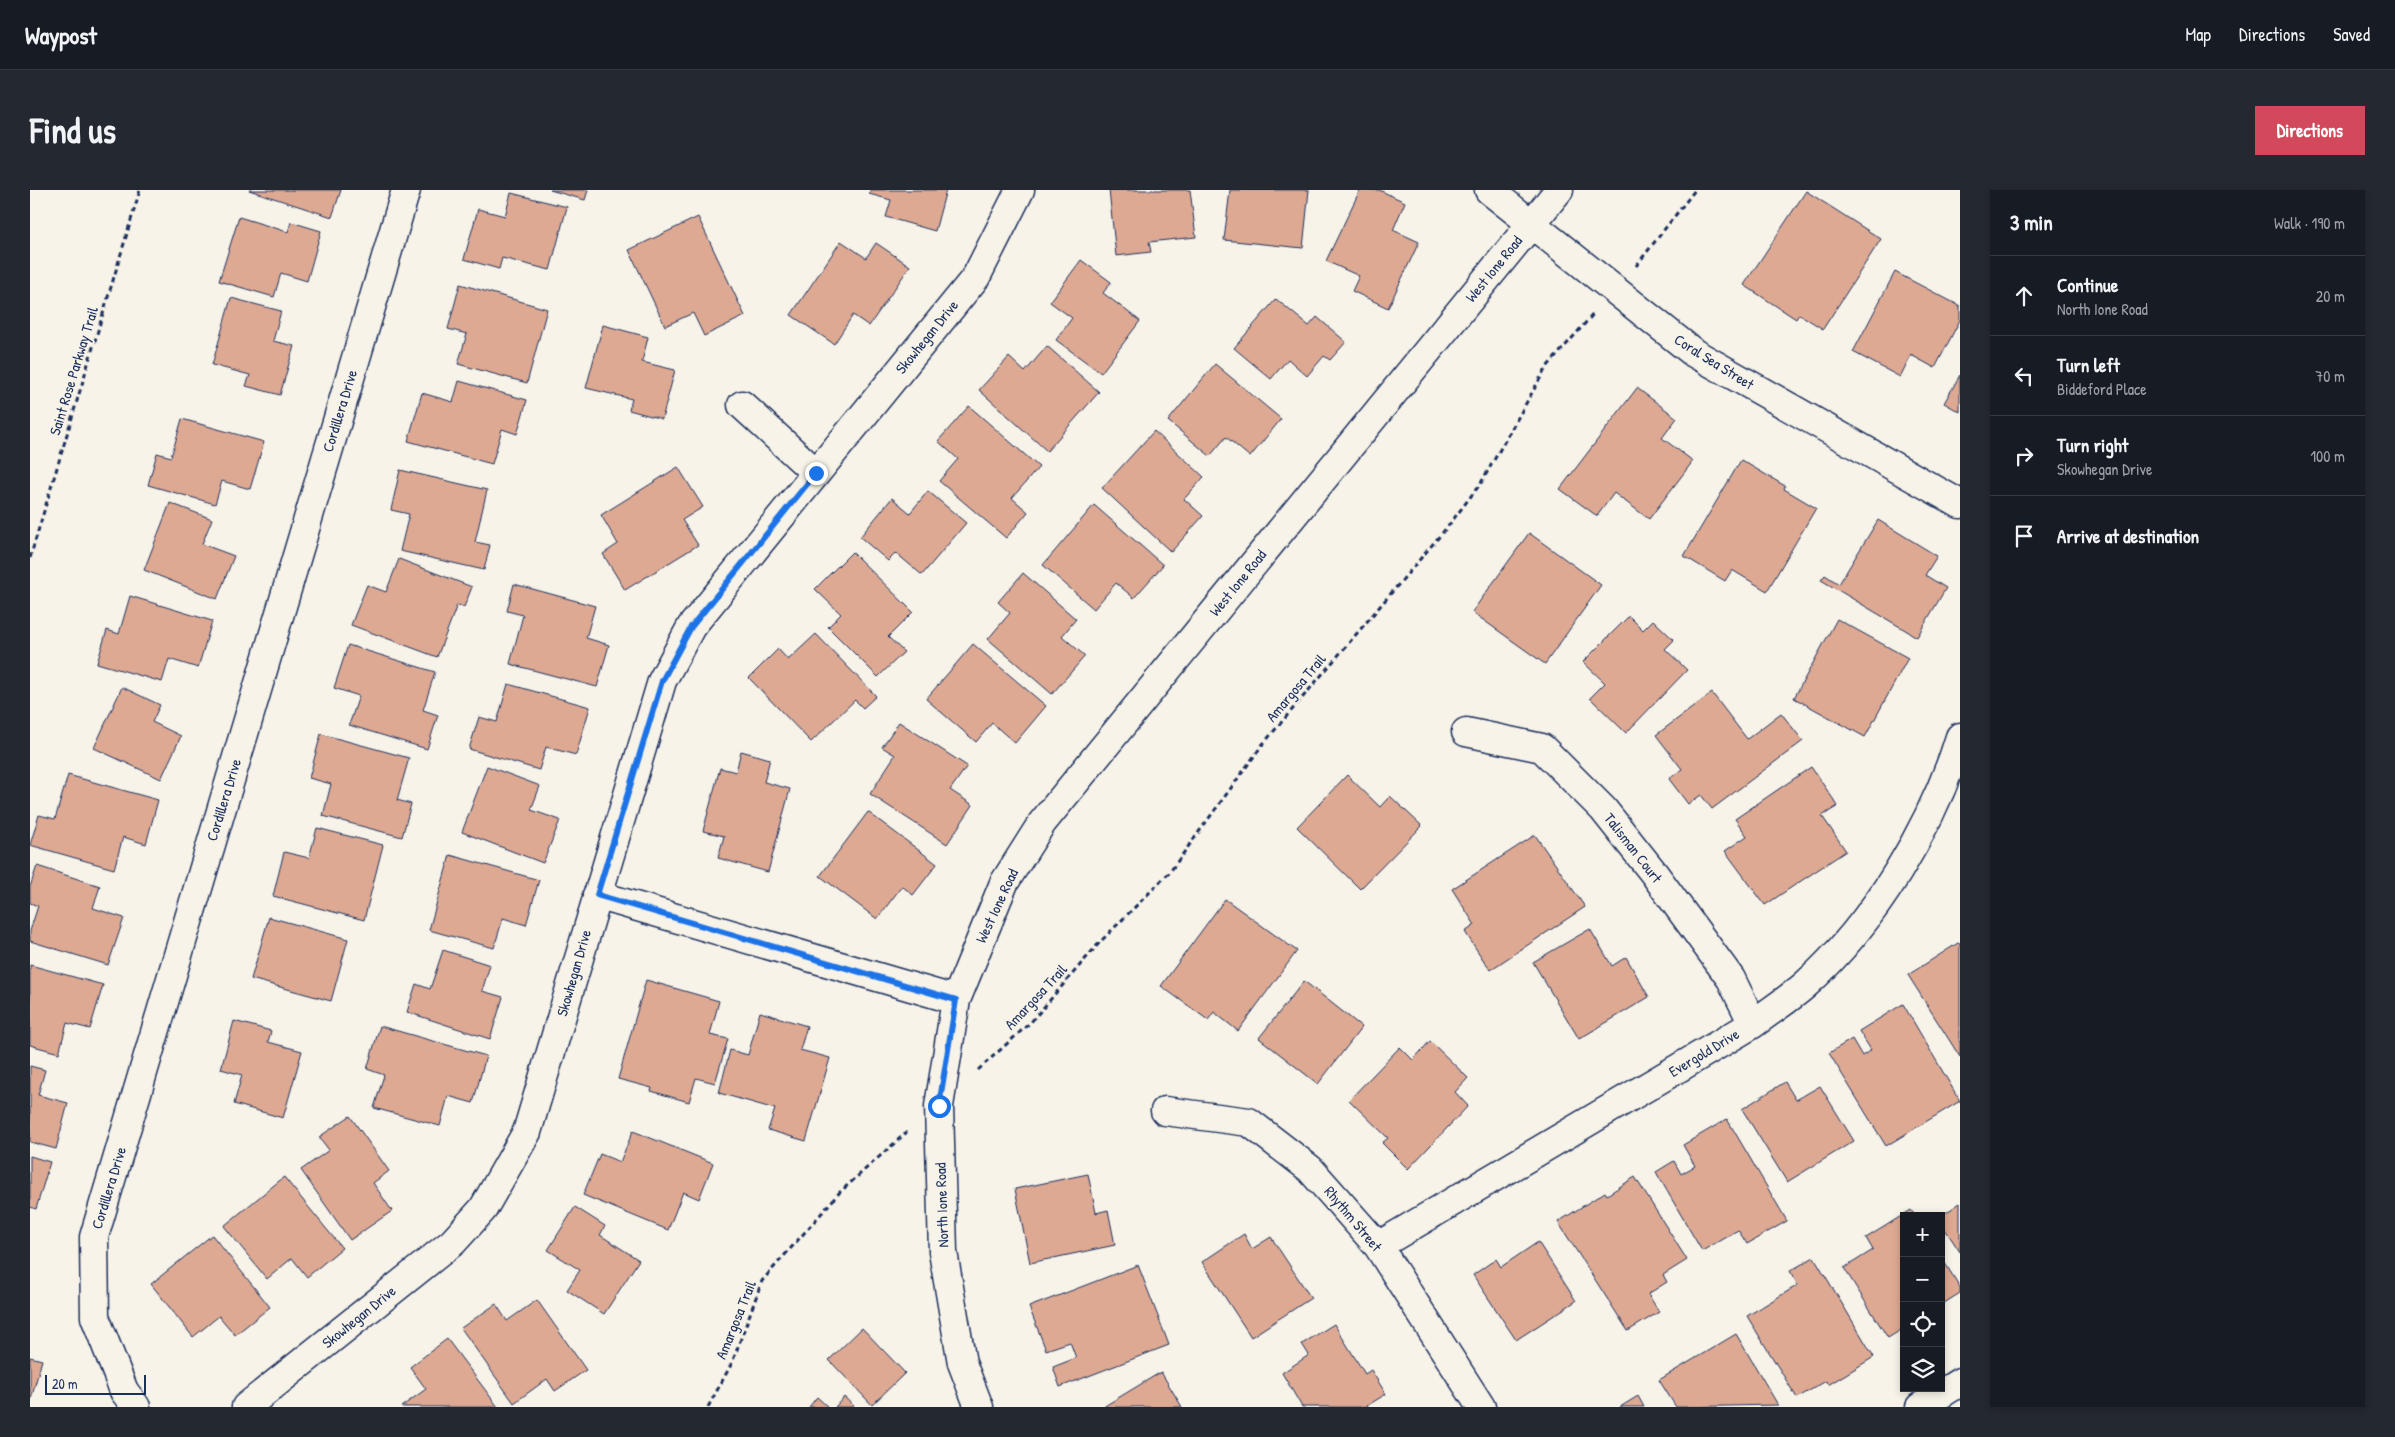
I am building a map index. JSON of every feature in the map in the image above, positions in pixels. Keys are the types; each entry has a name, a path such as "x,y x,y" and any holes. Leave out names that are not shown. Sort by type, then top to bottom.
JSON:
{"street":[{"name":"Cordillera Drive","path":"136,1407 124,1391 95,1318 94,1237 406,190"},
{"name":"Skowhegan Drive","path":"246,1407 453,1242 483,1209 527,1132 662,681 691,627 976,277 1020,190"},
{"name":"Coral Sea Street","path":"1489,190 1694,353 1960,504"},
{"name":"West Ione Road","path":"956,1000 1004,883 1042,822 1559,190"},
{"path":"742,405 816,473"},
{"name":"Talisman Court","path":"1466,732 1542,748 1596,802 1653,872 1731,979 1753,1024"},
{"name":"Evergold Drive","path":"1378,1246 1753,1024 1805,985 1856,932 1896,876 1954,776 1960,737"},
{"path":"597,895 956,1000"},
{"name":"North Ione Road","path":"956,1000 939,1106 942,1252 962,1363 979,1407"},
{"name":"Rhythm Street","path":"1165,1111 1249,1122 1310,1169 1378,1246 1481,1407"},
{"path":"1920,1407 1960,1382"}],"path":[{"name":"Saint Rose Parkway Trail","path":"30,558 140,190"},
{"path":"1639,262 1695,190"},
{"name":"Amargosa Trail","path":"991,1058 1032,1022 1100,942 1168,873 1263,744 1448,525 1481,483 1546,368 1594,314"},
{"name":"Amargosa Trail","path":"708,1407 732,1363 762,1281 840,1192 898,1140"}],"building":[{"path":"249,190 341,190 332,217"},
{"path":"550,190 588,190 585,200"},
{"path":"870,190 946,190 935,231 886,217 891,200 869,194"},
{"path":"1109,190 1190,190 1196,237 1149,242 1151,252 1116,256"},
{"path":"1230,190 1309,190 1303,248 1224,240"},
{"path":"1360,190 1379,190 1405,202 1393,230 1419,242 1388,308 1352,291 1359,276 1326,261"},
{"path":"1806,191 1881,239 1823,329 1799,314 1796,319 1744,285"},
{"path":"511,193 567,207 550,270 502,258 499,269 464,259 478,209 505,216"},
{"path":"239,217 288,232 291,222 321,231 307,281 281,273 274,297 219,281"},
{"path":"698,217 745,316 704,336 693,313 665,326 629,250"},
{"path":"841,241 866,258 876,243 910,266 869,326 853,315 834,344 791,315"},
{"path":"1081,260 1111,282 1103,293 1140,321 1101,373 1056,340 1072,318 1050,302"},
{"path":"1895,272 1960,306 1960,320 1935,368 1911,355 1900,377 1853,352"},
{"path":"460,284 547,309 527,383 458,364 467,334 448,329"},
{"path":"231,298 281,311 273,341 294,346 280,395 246,386 250,375 212,365"},
{"path":"1276,299 1309,326 1317,317 1346,342 1330,360 1324,356 1307,376 1288,359 1271,379 1234,348"},
{"path":"603,325 648,337 642,362 675,370 662,419 629,410 632,399 586,388"},
{"path":"1047,346 1099,392 1047,451 979,390 1009,357 1025,372"},
{"path":"1215,364 1281,419 1250,457 1226,437 1210,456 1168,421"},
{"path":"1960,375 1960,412 1944,403"},
{"path":"459,381 527,400 517,434 502,429 492,464 408,441 422,393 453,402"},
{"path":"1637,388 1677,418 1662,438 1693,461 1649,519 1614,493 1597,516 1560,489"},
{"path":"969,406 1039,467 1012,498 1028,512 1006,538 939,481 958,459 938,441"},
{"path":"182,419 264,442 250,489 222,481 215,504 148,485 157,453 171,457"},
{"path":"1154,431 1204,477 1184,499 1203,516 1171,552 1102,488"},
{"path":"1741,460 1785,486 1784,489 1816,508 1767,591 1732,570 1725,581 1684,556"},
{"path":"678,467 703,507 682,520 698,545 625,590 603,554 618,544 601,515"},
{"path":"400,470 487,490 475,542 490,545 484,570 400,551 409,514 391,510"},
{"path":"928,491 966,523 922,575 896,553 888,561 860,537 892,498 910,513"},
{"path":"170,503 212,519 202,544 234,556 217,599 144,570"},
{"path":"1094,505 1163,565 1134,598 1116,583 1094,609 1043,565"},
{"path":"1878,520 1937,556 1925,575 1946,588 1917,637 1821,580 1825,575 1839,584"},
{"path":"1529,533 1601,585 1545,664 1472,612"},
{"path":"852,552 913,612 888,637 904,652 878,677 828,627 841,614 815,589"},
{"path":"399,559 472,587 464,607 457,605 437,657 351,625 367,585 386,592"},
{"path":"1023,573 1076,619 1062,636 1085,656 1052,694 988,639 1010,613 998,602"},
{"path":"514,584 595,606 586,638 609,645 597,687 510,664 523,615 507,611"},
{"path":"130,596 212,621 198,668 169,659 162,682 97,663 107,630 119,634"},
{"path":"1629,616 1643,630 1653,620 1674,640 1665,649 1687,670 1626,733 1590,698 1605,683 1583,662"},
{"path":"1837,619 1908,658 1865,737 1794,698"},
{"path":"816,634 876,696 863,708 855,700 811,742 749,678 778,649 788,660"},
{"path":"973,644 1046,706 1015,743 992,723 976,742 926,699"},
{"path":"348,645 435,672 423,710 438,715 427,749 349,725 359,696 334,688"},
{"path":"508,684 590,707 576,755 546,747 539,770 469,749 479,717 497,722"},
{"path":"122,687 160,705 152,722 181,736 161,779 94,748"},
{"path":"1712,693 1747,739 1781,713 1803,741 1712,809 1701,795 1688,804 1669,779 1682,769 1656,735"},
{"path":"899,722 967,766 950,790 973,805 947,844 870,794 895,755 882,747"},
{"path":"321,734 409,758 397,800 411,804 402,837 323,816 331,784 309,778"},
{"path":"741,751 770,759 764,782 790,789 768,872 718,858 724,836 703,831 720,768 736,772"},
{"path":"487,766 540,786 531,810 560,820 543,863 462,832"},
{"path":"1811,767 1838,806 1822,816 1846,851 1765,905 1725,851 1747,836 1735,819"},
{"path":"68,775 158,800 146,844 123,837 114,869 30,845 39,815 55,819"},
{"path":"1347,775 1380,807 1390,796 1422,826 1360,889 1297,827"},
{"path":"868,812 937,864 913,895 902,886 877,919 820,876"},
{"path":"317,828 383,845 364,920 273,896 284,852 309,858"},
{"path":"1535,835 1585,907 1490,970 1465,932 1475,925 1452,889"},
{"path":"450,855 539,880 526,925 503,918 494,948 429,930"},
{"path":"37,866 100,886 93,908 124,918 108,965 30,941 30,931 38,906 30,903 30,887"},
{"path":"1225,899 1297,951 1238,1031 1214,1012 1208,1020 1161,986"},
{"path":"269,917 348,939 331,1001 251,979"},
{"path":"1590,929 1612,966 1626,957 1649,997 1579,1039 1533,962"},
{"path":"1958,943 1960,944 1960,1057 1908,975"},
{"path":"443,950 490,965 482,991 503,997 490,1039 407,1012 416,984 430,989"},
{"path":"30,965 103,985 90,1029 67,1023 59,1053 30,1045"},
{"path":"646,980 719,1001 710,1035 728,1039 715,1083 696,1078 689,1102 651,1091 652,1088 618,1079"},
{"path":"1304,981 1362,1027 1318,1084 1259,1038"},
{"path":"1903,1004 1960,1101 1886,1146 1829,1053 1852,1039 1862,1056 1871,1050 1859,1031"},
{"path":"760,1012 807,1026 800,1050 830,1058 806,1141 768,1130 775,1109 719,1093 730,1050 748,1055"},
{"path":"234,1021 271,1031 268,1042 302,1051 283,1118 234,1104 242,1075 221,1069"},
{"path":"380,1026 486,1056 473,1103 448,1096 440,1126 374,1108 384,1075 367,1069"},
{"path":"1430,1041 1468,1078 1455,1092 1468,1106 1408,1169 1382,1143 1388,1138 1349,1100 1400,1047 1413,1060"},
{"path":"30,1066 45,1070 38,1095 68,1103 56,1149 30,1142"},
{"path":"1785,1082 1796,1100 1820,1086 1854,1141 1787,1182 1742,1109"},
{"path":"350,1116 389,1171 373,1183 392,1211 350,1240 301,1170 329,1150 319,1137"},
{"path":"1727,1119 1787,1221 1747,1244 1738,1230 1702,1251 1656,1172 1674,1161 1681,1174 1695,1166 1683,1145"},
{"path":"633,1131 713,1163 699,1199 683,1192 668,1230 583,1195 600,1154 620,1162"},
{"path":"30,1156 50,1162 36,1209 30,1207"},
{"path":"1088,1174 1096,1213 1108,1210 1115,1245 1030,1263 1015,1189"},
{"path":"284,1177 342,1248 307,1277 292,1258 267,1279 224,1226"},
{"path":"1635,1177 1687,1260 1663,1275 1667,1282 1648,1294 1659,1312 1628,1331 1558,1222 1605,1192 1607,1195"},
{"path":"1960,1203 1960,1252 1945,1229 1945,1213"},
{"path":"575,1207 605,1226 600,1235 639,1260 604,1314 567,1290 580,1270 548,1250"},
{"path":"1900,1217 1900,1330 1888,1338 1844,1268 1873,1250 1866,1238"},
{"path":"1244,1234 1252,1249 1271,1237 1311,1298 1251,1337 1202,1262"},
{"path":"212,1235 270,1307 235,1335 219,1316 193,1337 151,1284"},
{"path":"1538,1242 1576,1301 1516,1340 1473,1275 1496,1259 1501,1267"},
{"path":"1814,1257 1874,1357 1828,1385 1826,1381 1797,1398 1747,1316 1798,1285 1790,1271"},
{"path":"1945,1263 1960,1287 1960,1293 1945,1302"},
{"path":"1138,1265 1169,1345 1060,1387 1053,1367 1076,1358 1070,1342 1046,1350 1029,1307"},
{"path":"537,1300 586,1370 555,1391 547,1379 514,1403 461,1328 496,1304 507,1321"},
{"path":"1334,1324 1365,1374 1371,1370 1386,1394 1365,1407 1302,1407 1282,1373 1309,1355 1302,1344"},
{"path":"862,1328 905,1373 872,1405 829,1360"},
{"path":"1736,1334 1778,1405 1676,1407 1659,1380"},
{"path":"447,1339 498,1407 401,1407 426,1389 410,1367"},
{"path":"30,1357 42,1360 30,1403"},
{"path":"1161,1372 1182,1407 1103,1407"},
{"path":"1638,1396 1644,1407 1620,1407"},
{"path":"817,1397 828,1407 809,1407"},
{"path":"844,1397 855,1407 835,1407"}],"route":[{"path":"816,473 691,627 662,681 597,895 956,1000 939,1106"}]}
